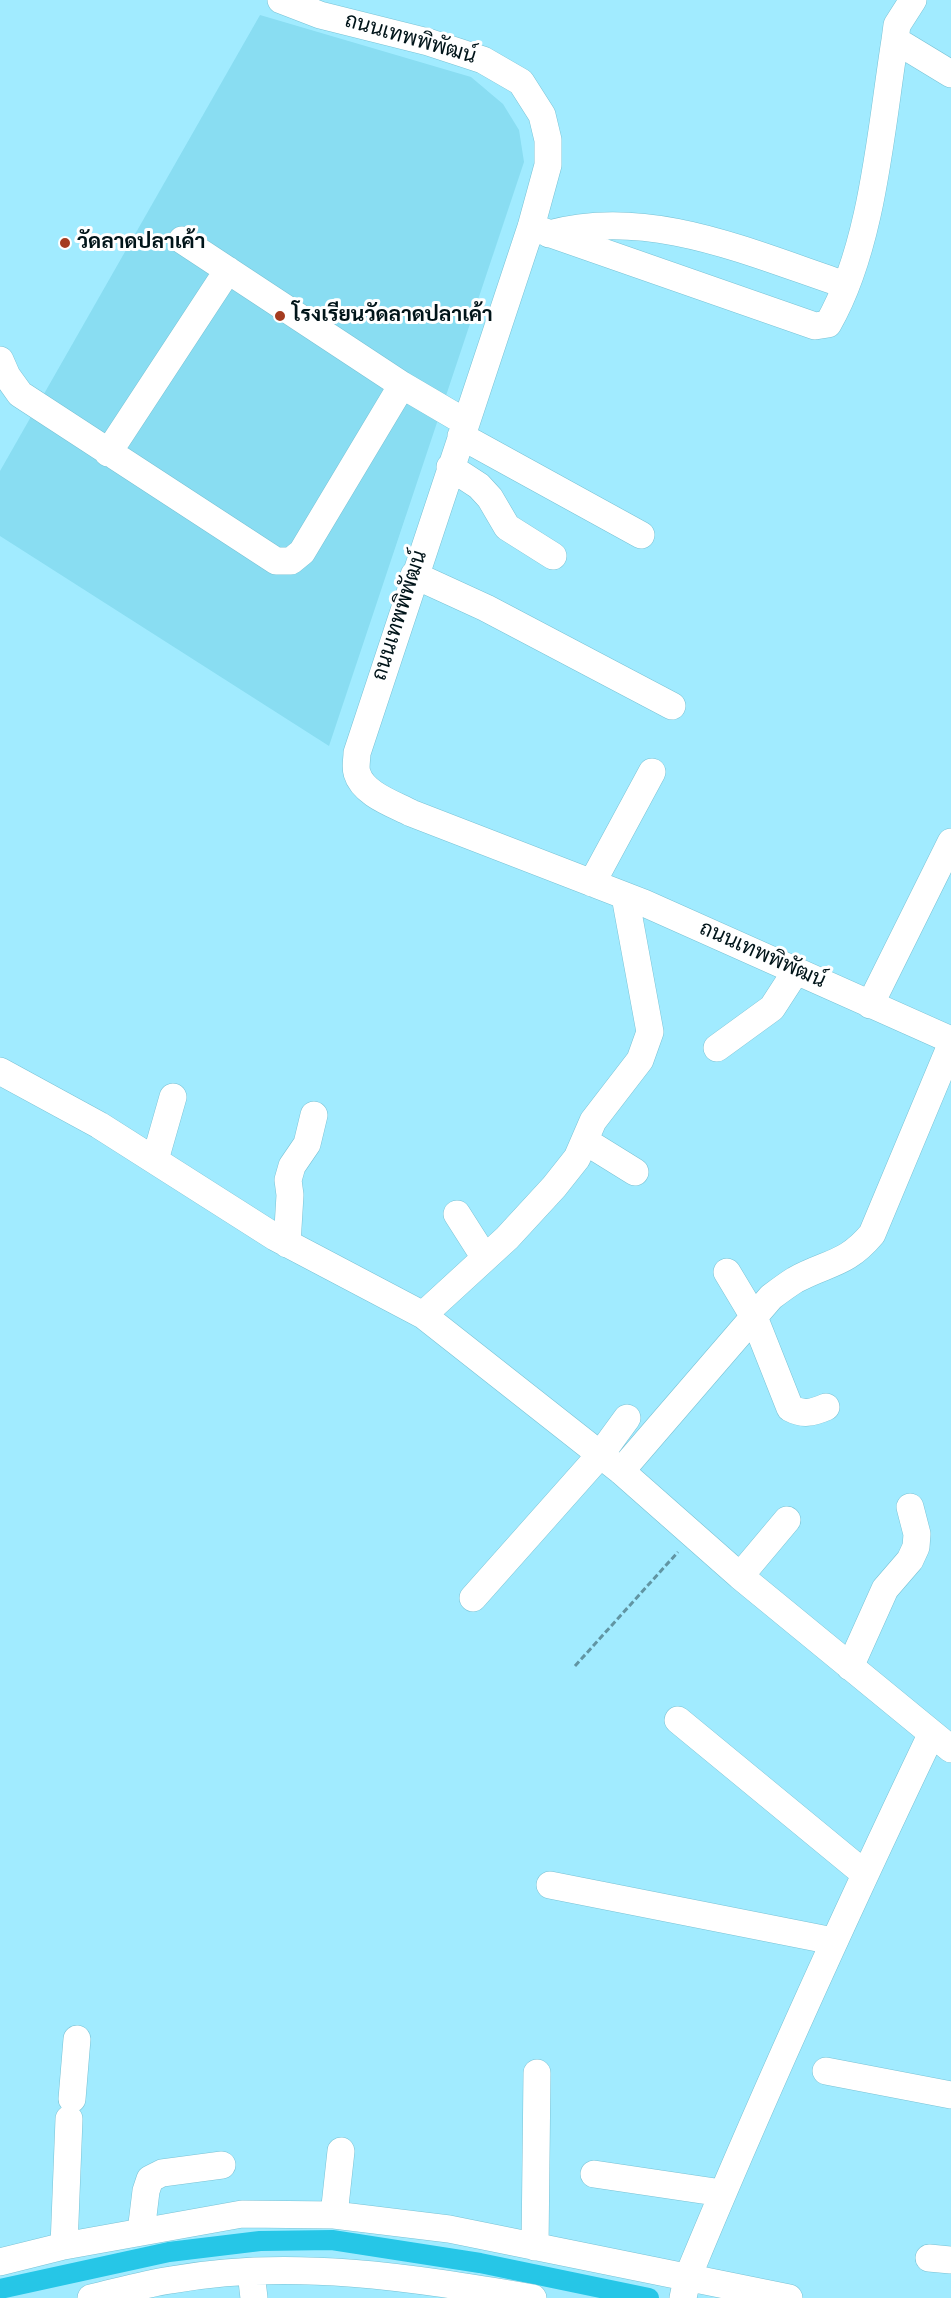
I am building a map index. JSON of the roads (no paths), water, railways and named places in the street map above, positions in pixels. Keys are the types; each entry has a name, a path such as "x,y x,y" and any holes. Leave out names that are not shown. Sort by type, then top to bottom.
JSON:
{"street":[{"name":"ถนนเทพพิพัฒน์","path":"281,0 320,15 428,42 483,60 521,82 542,115 548,140 548,165 540,231 450,467 357,753 356,772 364,784 380,797 411,813 625,896 951,1040"},
{"path":"540,231 815,326 828,324 856,257 873,179 897,25 913,0"},
{"path":"895,40 951,74"},
{"path":"540,231 605,224 688,234 846,285"},
{"path":"182,240 402,385 463,429 640,535"},
{"path":"108,453 228,270"},
{"path":"0,360 7,376 20,394 276,561 291,561 302,552 402,385"},
{"path":"450,467 479,486 490,498 507,527 553,556"},
{"path":"414,575 486,608 672,706"},
{"path":"592,883 652,772"},
{"path":"870,1005 951,842"},
{"path":"423,1314 485,1258 554,1187 578,1158 593,1121 640,1060 650,1032 625,896"},
{"path":"717,1048 772,1008 796,971"},
{"path":"472,1598 611,1463 771,1297 795,1280 846,1260 872,1234 951,1045"},
{"path":"0,1071 99,1125 287,1244 423,1314 611,1463 740,1576 941,1742 865,1874 833,1941 722,2193 685,2288"},
{"path":"155,1160 173,1097"},
{"path":"287,1244 290,1195 288,1180 292,1166 307,1144 314,1115"},
{"path":"585,1141 635,1172"},
{"path":"457,1214 485,1258"},
{"path":"727,1272 754,1317 790,1408 799,1413 812,1413 825,1407"},
{"path":"611,1463 627,1418"},
{"path":"849,1667 885,1589 910,1560 916,1547 917,1534 910,1507"},
{"path":"740,1576 788,1520"},
{"path":"678,1720 865,1874"},
{"path":"550,1885 833,1941"},
{"path":"64,2246 77,2039"},
{"path":"826,2071 951,2095"},
{"path":"535,2247 537,2073"},
{"path":"334,2215 341,2151"},
{"path":"141,2232 146,2191 150,2179 162,2173 222,2165"},
{"path":"594,2174 722,2193"},
{"path":"0,2262 64,2246 242,2214 334,2215 448,2229 535,2247 685,2288 789,2298"},
{"path":"91,2298 172,2279 253,2285 289,2271 408,2277 533,2298"}],"waterway":[{"path":"0,2289 169,2252 260,2241 332,2240 480,2263 649,2298"}],"place":[{"name":"วัดลาดปลาเค้า","path":"65,243"},
{"name":"โรงเรียนวัดลาดปลาเค้า","path":"280,316"}]}
